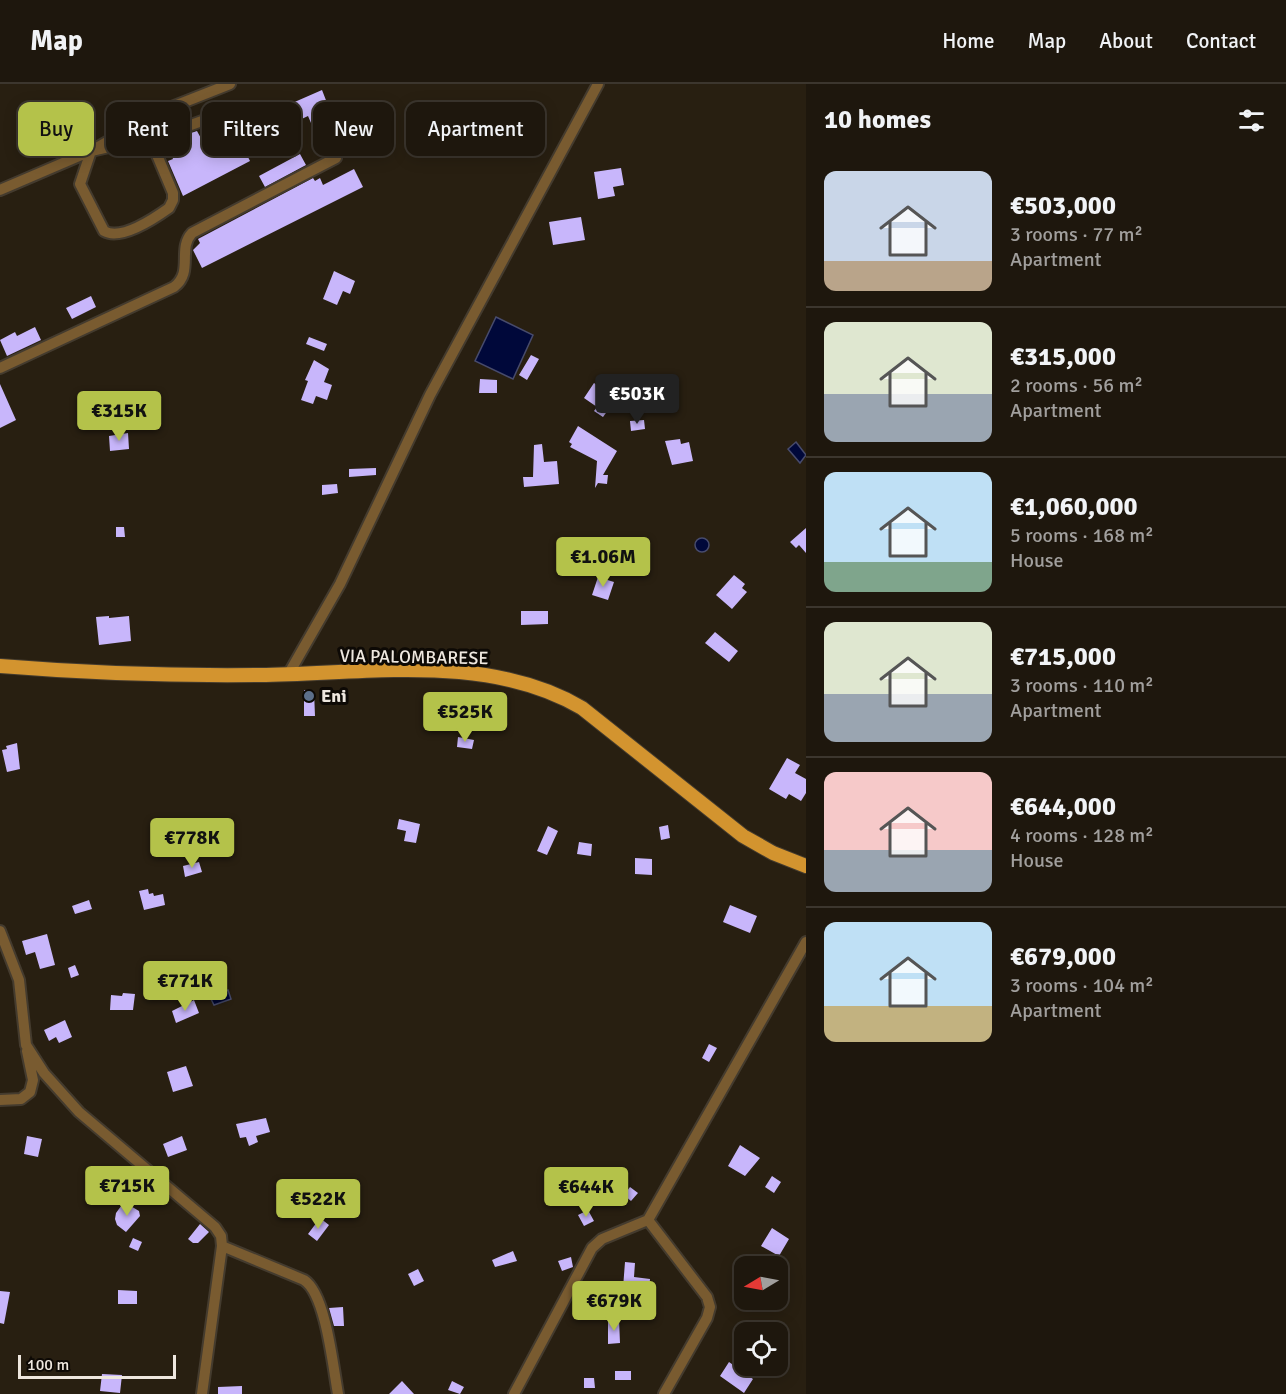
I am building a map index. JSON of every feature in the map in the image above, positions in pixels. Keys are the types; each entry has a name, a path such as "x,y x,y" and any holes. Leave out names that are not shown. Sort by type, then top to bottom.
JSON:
{"main road":[{"name":"VIA PALOMBARESE","path":"0,666 184,675 464,673 494,675 539,686 600,720 747,839 806,866"}],"street":[{"path":"94,150 159,112 230,84"},
{"path":"288,675 340,584 430,395 598,84"},
{"path":"94,151 162,135 202,120"},
{"path":"0,189 80,156"},
{"path":"90,156 81,178 81,189 102,228 110,234 117,234 171,206 173,193 157,156"},
{"path":"0,368 174,287 180,282 186,270 186,245 192,233 336,158"},
{"path":"0,931 21,987 26,1045 33,1080 30,1092 21,1099 0,1100"},
{"path":"514,1394 592,1248 602,1239 648,1220 806,942"},
{"path":"26,1045 65,1099 215,1227 221,1236 222,1246 202,1394"},
{"path":"648,1220 707,1297 710,1307 707,1318 664,1394"},
{"path":"222,1246 293,1275 313,1287 321,1309 338,1394"}],"shaded area":[{"path":"496,317 533,335 513,379 475,361"},
{"path":"796,442 806,455 800,463 788,449"},
{"path":"699,538 705,538 709,545 705,552 699,552 695,548 695,542"},
{"path":"228,990 231,999 214,1005 210,997"}],"building":[{"path":"322,90 327,102 313,102 313,128 308,116 301,119 301,102 295,102"},
{"path":"197,131 202,140 202,156 250,156 248,157 250,161 183,196 168,161 173,159 172,156 190,156 190,133"},
{"path":"296,156 301,156 306,165 265,187 259,176"},
{"path":"621,168 624,185 613,187 615,196 598,199 594,172"},
{"path":"354,169 363,187 202,268 193,250 200,243 198,239 313,178 315,181 320,178 323,185"},
{"path":"581,217 585,240 553,245 549,222"},
{"path":"334,271 355,281 350,294 343,291 337,305 323,299"},
{"path":"91,296 96,307 72,319 66,308"},
{"path":"35,327 41,340 7,356 0,340 15,332 17,336"},
{"path":"309,337 327,344 324,351 306,344"},
{"path":"531,355 539,359 527,380 519,375"},
{"path":"314,360 329,369 324,382 332,385 327,400 316,396 313,404 301,400 308,381 305,380"},
{"path":"480,379 497,380 497,393 479,393"},
{"path":"594,383 601,388 596,395 611,406 603,417 594,411 597,407 584,398"},
{"path":"0,384 16,420 0,428"},
{"path":"644,420 645,429 631,431 630,421"},
{"path":"578,426 617,451 603,475 608,475 607,484 598,483 595,488 597,461 570,447 572,444 569,442"},
{"path":"128,433 129,449 110,451 109,436"},
{"path":"680,439 681,444 689,442 693,461 672,465 665,441"},
{"path":"542,444 544,462 557,461 559,484 524,487 523,477 533,477 534,445"},
{"path":"376,468 376,475 349,477 349,469"},
{"path":"337,484 338,493 322,495 322,485"},
{"path":"116,527 124,527 125,537 116,537"},
{"path":"806,528 806,553 799,545 796,548 790,542"},
{"path":"734,575 745,584 742,588 747,592 732,609 716,595"},
{"path":"598,577 614,582 608,600 592,595"},
{"path":"521,611 548,611 548,624 521,625"},
{"path":"109,616 109,618 129,616 131,641 99,645 96,617"},
{"path":"715,632 738,651 729,662 705,643"},
{"path":"304,690 314,691 315,716 304,716"},
{"path":"458,737 474,740 472,749 457,747"},
{"path":"17,743 20,769 7,772 2,750 7,749 6,746"},
{"path":"787,758 800,765 795,773 806,779 806,793 801,801 789,794 786,799 769,789"},
{"path":"399,819 420,824 416,843 404,841 406,831 397,829"},
{"path":"668,825 670,838 661,840 659,827"},
{"path":"548,826 558,831 547,855 537,851"},
{"path":"579,842 592,844 591,856 577,854"},
{"path":"635,858 652,859 652,875 635,874"},
{"path":"199,862 202,872 185,877 183,866"},
{"path":"148,889 149,894 153,893 154,896 163,894 165,905 144,910 139,891"},
{"path":"89,900 92,909 75,914 72,906"},
{"path":"730,905 757,916 750,933 723,922"},
{"path":"47,934 55,965 40,969 35,952 26,955 22,941"},
{"path":"75,965 79,975 71,978 68,968"},
{"path":"123,993 135,994 133,1010 110,1010 111,995 122,996"},
{"path":"194,1000 199,1013 176,1023 172,1011"},
{"path":"65,1020 72,1037 59,1043 56,1037 49,1041 44,1030"},
{"path":"709,1044 717,1048 709,1062 702,1058"},
{"path":"186,1066 193,1086 173,1092 167,1072"},
{"path":"266,1118 270,1132 256,1136 258,1142 249,1146 246,1137 240,1138 236,1124"},
{"path":"27,1136 42,1139 38,1157 24,1154"},
{"path":"182,1136 187,1150 168,1157 163,1144"},
{"path":"740,1145 760,1158 745,1176 728,1166"},
{"path":"772,1176 781,1182 774,1193 765,1187"},
{"path":"630,1187 638,1193 631,1201 624,1195"},
{"path":"124,1202 139,1211 140,1216 126,1232 117,1225 115,1219 116,1213"},
{"path":"588,1210 594,1221 584,1226 578,1215"},
{"path":"320,1218 329,1225 317,1241 308,1234"},
{"path":"200,1224 209,1232 198,1243 193,1243 188,1239"},
{"path":"772,1228 789,1239 779,1256 761,1246"},
{"path":"133,1238 142,1242 138,1251 129,1247"},
{"path":"513,1251 517,1261 495,1267 492,1260"},
{"path":"571,1257 573,1267 562,1271 558,1261"},
{"path":"625,1262 635,1263 634,1277 650,1279 649,1291 623,1288"},
{"path":"418,1269 424,1281 414,1286 408,1274"},
{"path":"118,1290 137,1291 137,1304 118,1304"},
{"path":"0,1291 10,1292 4,1324 0,1323"},
{"path":"343,1307 344,1326 334,1326 329,1308"},
{"path":"619,1319 620,1343 608,1344 608,1320"},
{"path":"729,1362 734,1366 734,1376 749,1376 753,1379 744,1393 720,1376"},
{"path":"615,1371 631,1371 631,1380 615,1380"},
{"path":"102,1374 122,1375 120,1393 100,1391"},
{"path":"584,1378 594,1378 595,1388 584,1388"},
{"path":"402,1381 414,1394 389,1394"},
{"path":"452,1381 464,1387 460,1394 448,1390"},
{"path":"242,1386 242,1394 218,1394 218,1387"}],"place":[{"name":"Eni","path":"309,696"}]}
